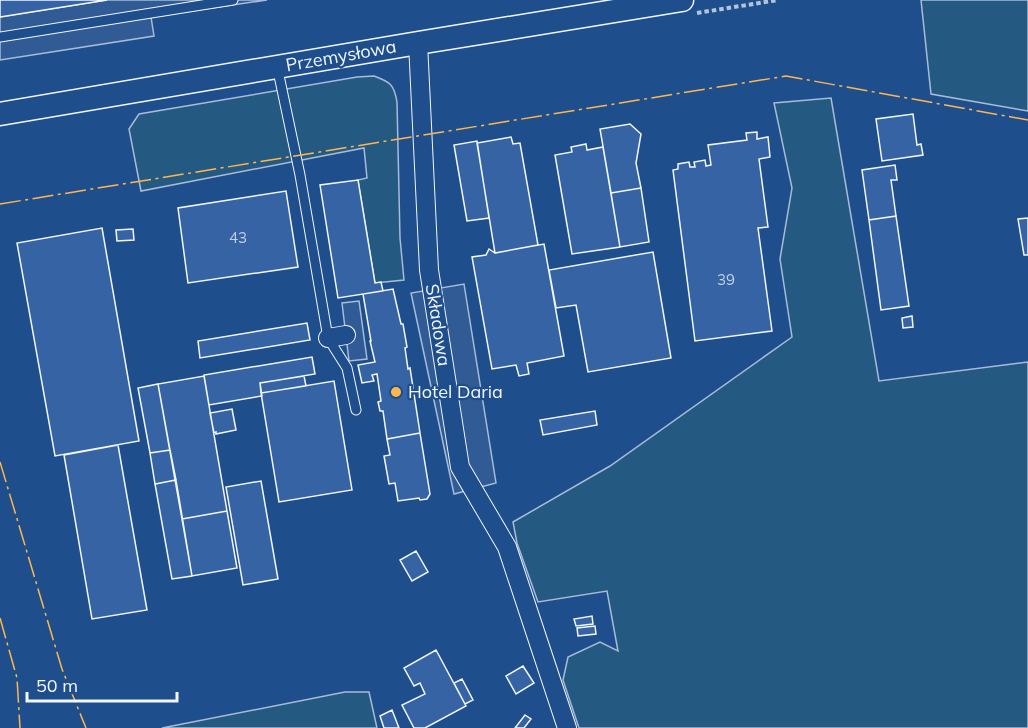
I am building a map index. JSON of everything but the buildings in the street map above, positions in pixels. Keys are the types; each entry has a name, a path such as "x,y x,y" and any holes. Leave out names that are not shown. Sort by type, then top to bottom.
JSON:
{"street":[{"name":"Przemysłowa","path":"0,114 682,0"},
{"name":"Składowa","path":"418,43 429,270 460,467 507,547 567,728"}],"lane":[{"path":"0,37 232,0"},
{"path":"278,66 300,175 356,410"}],"shaded area":[{"path":"107,0 267,0 151,17 154,36 0,60 0,17"},
{"path":"921,0 1028,0 1028,111 931,94"},
{"path":"374,76 390,84 397,102 400,238 404,280 375,283 358,180 367,178 364,148 141,191 129,129 139,114"},
{"path":"831,98 879,381 1028,362 1028,728 579,728 563,680 568,657 600,642 618,651 607,591 538,602 517,543 513,522 610,466 792,337 780,259 792,188 774,103"},
{"path":"464,284 496,483 454,494 411,293"},
{"path":"359,301 367,359 349,361 342,303"},
{"path":"345,692 369,692 377,728 162,728"}],"power":[{"path":"0,204 786,76 1028,120"},
{"path":"0,462 62,669 86,728"},
{"path":"0,618 17,678 20,728"}],"place":[{"name":"Hotel Daria","path":"396,392"}]}
